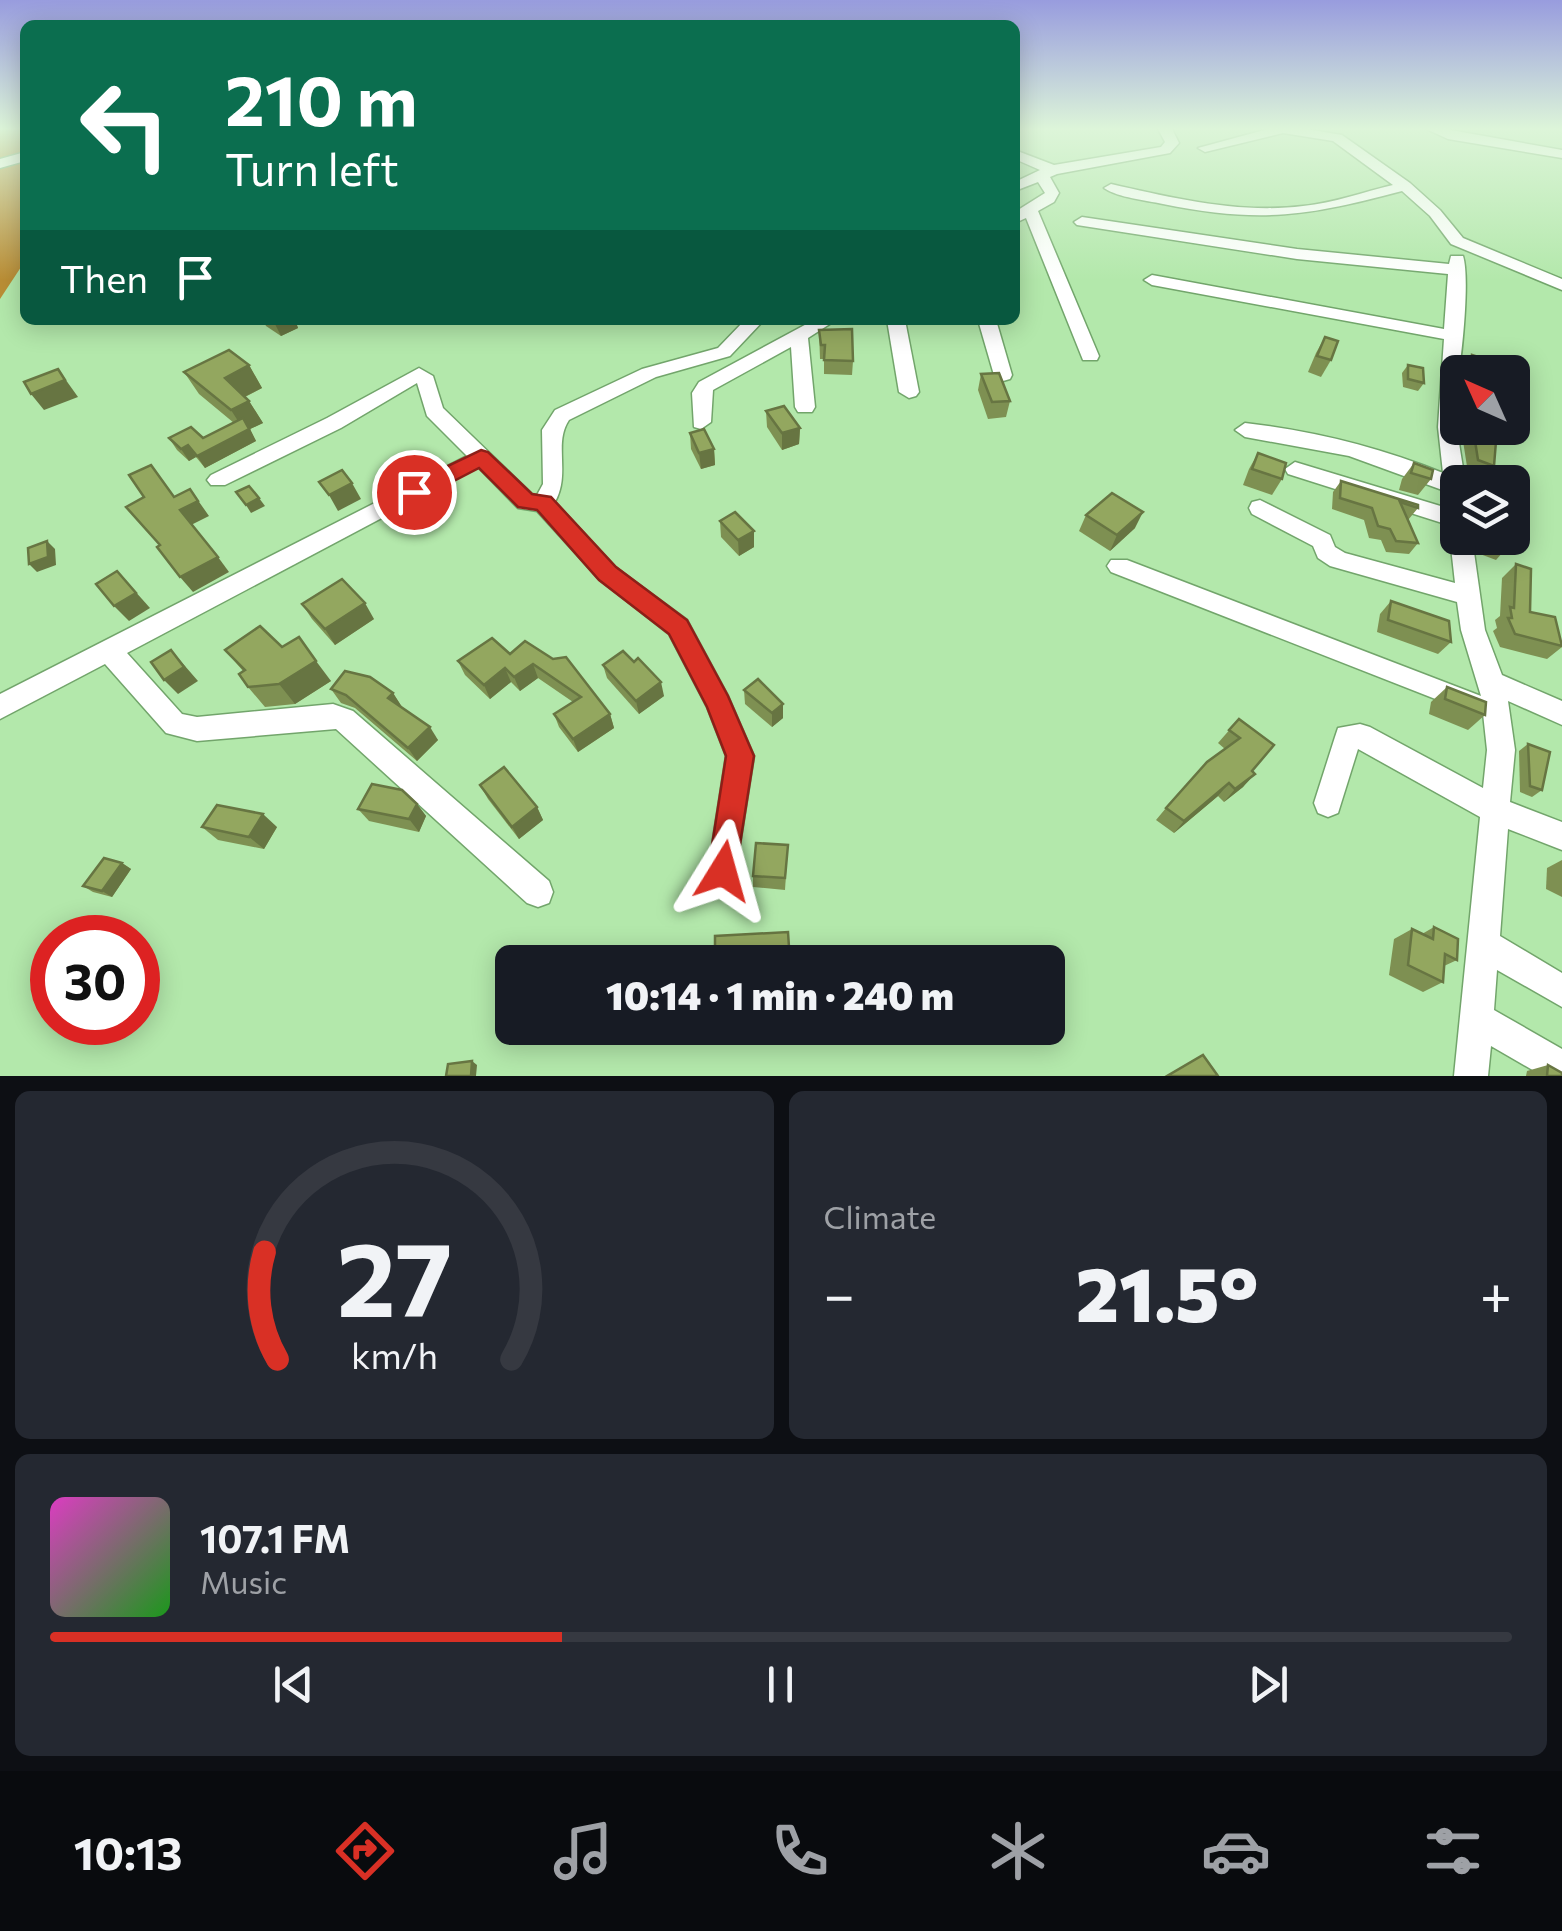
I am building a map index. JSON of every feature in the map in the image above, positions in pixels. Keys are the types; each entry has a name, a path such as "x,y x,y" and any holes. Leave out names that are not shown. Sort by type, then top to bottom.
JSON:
{"street":[{"path":"1049,179 1052,192 1022,214 1090,356"},
{"path":"1396,179 1436,213 1457,240 1562,285"},
{"path":"1111,188 1168,202 1239,212 1294,212 1406,186"},
{"path":"1082,222 1297,254 1456,270"},
{"path":"1452,465 1448,427 1457,240"},
{"path":"1152,280 1455,336"},
{"path":"544,503 554,484 552,430 562,416 649,373 724,352 751,325"},
{"path":"701,422 702,392 706,386 818,325"},
{"path":"897,325 909,392"},
{"path":"988,325 1003,375"},
{"path":"799,335 805,406"},
{"path":"218,480 419,374 424,376 434,411 481,458 526,502 544,503 607,573 678,627 719,704 740,756 723,871"},
{"path":"1246,430 1277,432 1440,480"},
{"path":"0,707 481,458"},
{"path":"1295,469 1440,514"},
{"path":"1260,508 1322,541 1326,552 1338,560 1469,596"},
{"path":"1463,555 1473,630 1492,682 1501,750 1470,1076"},
{"path":"1119,566 1497,711"},
{"path":"108,650 175,725 198,729 333,716 344,719 538,892"},
{"path":"1492,682 1562,712"},
{"path":"1328,802 1343,747 1348,737 1360,736 1496,810 1562,836"},
{"path":"1483,944 1562,991"},
{"path":"1476,1019 1562,1068"}],"shaded area":[{"path":"0,179 20,179 20,269 0,299"}],"building":[{"path":"852,329 853,361 824,360 825,345 821,345 819,330"},
{"path":"1325,337 1338,341 1331,360 1317,356"},
{"path":"229,350 249,365 225,378 249,401 231,410 184,372"},
{"path":"1408,365 1423,368 1424,383 1408,379"},
{"path":"58,369 65,380 31,394 24,382"},
{"path":"999,373 1010,401 992,402 981,374"},
{"path":"784,406 800,428 782,433 766,411"},
{"path":"243,418 249,429 197,456 188,445 181,449 169,438 191,427 203,438"},
{"path":"704,429 714,449 699,453 690,433"},
{"path":"1476,445 1496,445 1494,465 1478,460"},
{"path":"1258,453 1286,463 1282,479 1252,469"},
{"path":"1414,463 1433,470 1431,479 1411,473"},
{"path":"151,465 174,497 190,489 198,501 180,510 218,557 180,577 157,547 160,545 126,507 144,497 129,475"},
{"path":"342,470 352,483 329,495 319,482"},
{"path":"1341,481 1418,505 1400,502 1418,543 1396,541 1390,529 1378,526 1372,508 1340,498"},
{"path":"249,486 259,498 246,505 236,492"},
{"path":"1112,493 1143,512 1117,535 1086,515"},
{"path":"735,512 754,531 738,540 720,521"},
{"path":"47,541 48,557 29,564 28,548"},
{"path":"1516,564 1531,569 1530,612 1555,617 1562,646 1515,634 1508,618 1512,618 1510,607 1514,608"},
{"path":"117,571 136,593 114,606 96,584"},
{"path":"342,579 365,603 325,629 302,604"},
{"path":"1391,601 1449,621 1451,642 1388,620"},
{"path":"260,626 282,647 299,637 316,661 279,684 248,687 239,674 245,670 225,650"},
{"path":"492,638 510,654 525,641 553,659 566,657 610,714 573,739 554,714 581,697 533,664 514,677 505,668 484,685 458,661"},
{"path":"171,650 184,667 164,680 151,662"},
{"path":"623,651 634,662 638,658 661,682 636,701 603,665"},
{"path":"345,671 370,677 393,693 388,698 430,727 408,748 346,695 331,689"},
{"path":"758,679 783,704 772,713 744,690"},
{"path":"1447,687 1486,702 1485,715 1445,699"},
{"path":"1239,719 1274,745 1252,771 1255,774 1235,789 1229,783 1184,821 1166,808 1207,762 1240,738 1229,730"},
{"path":"1528,744 1550,752 1542,790 1530,786"},
{"path":"504,767 537,807 512,827 480,785"},
{"path":"372,784 402,790 417,804 409,819 358,809"},
{"path":"217,805 263,814 249,837 202,827"},
{"path":"756,843 788,845 785,878 753,876"},
{"path":"104,858 122,863 102,891 83,886"},
{"path":"1434,927 1458,939 1457,960 1445,954 1443,982 1408,965 1412,929 1433,939"},
{"path":"788,932 789,945 715,945 715,936"},
{"path":"1203,1055 1218,1076 1167,1076"},
{"path":"472,1061 471,1076 446,1076 448,1064"},
{"path":"1548,1065 1562,1073 1562,1076 1547,1076"}],"route":[{"path":"414,492 481,458 526,502 544,503 607,573 678,627 719,704 740,756 723,871"}]}
